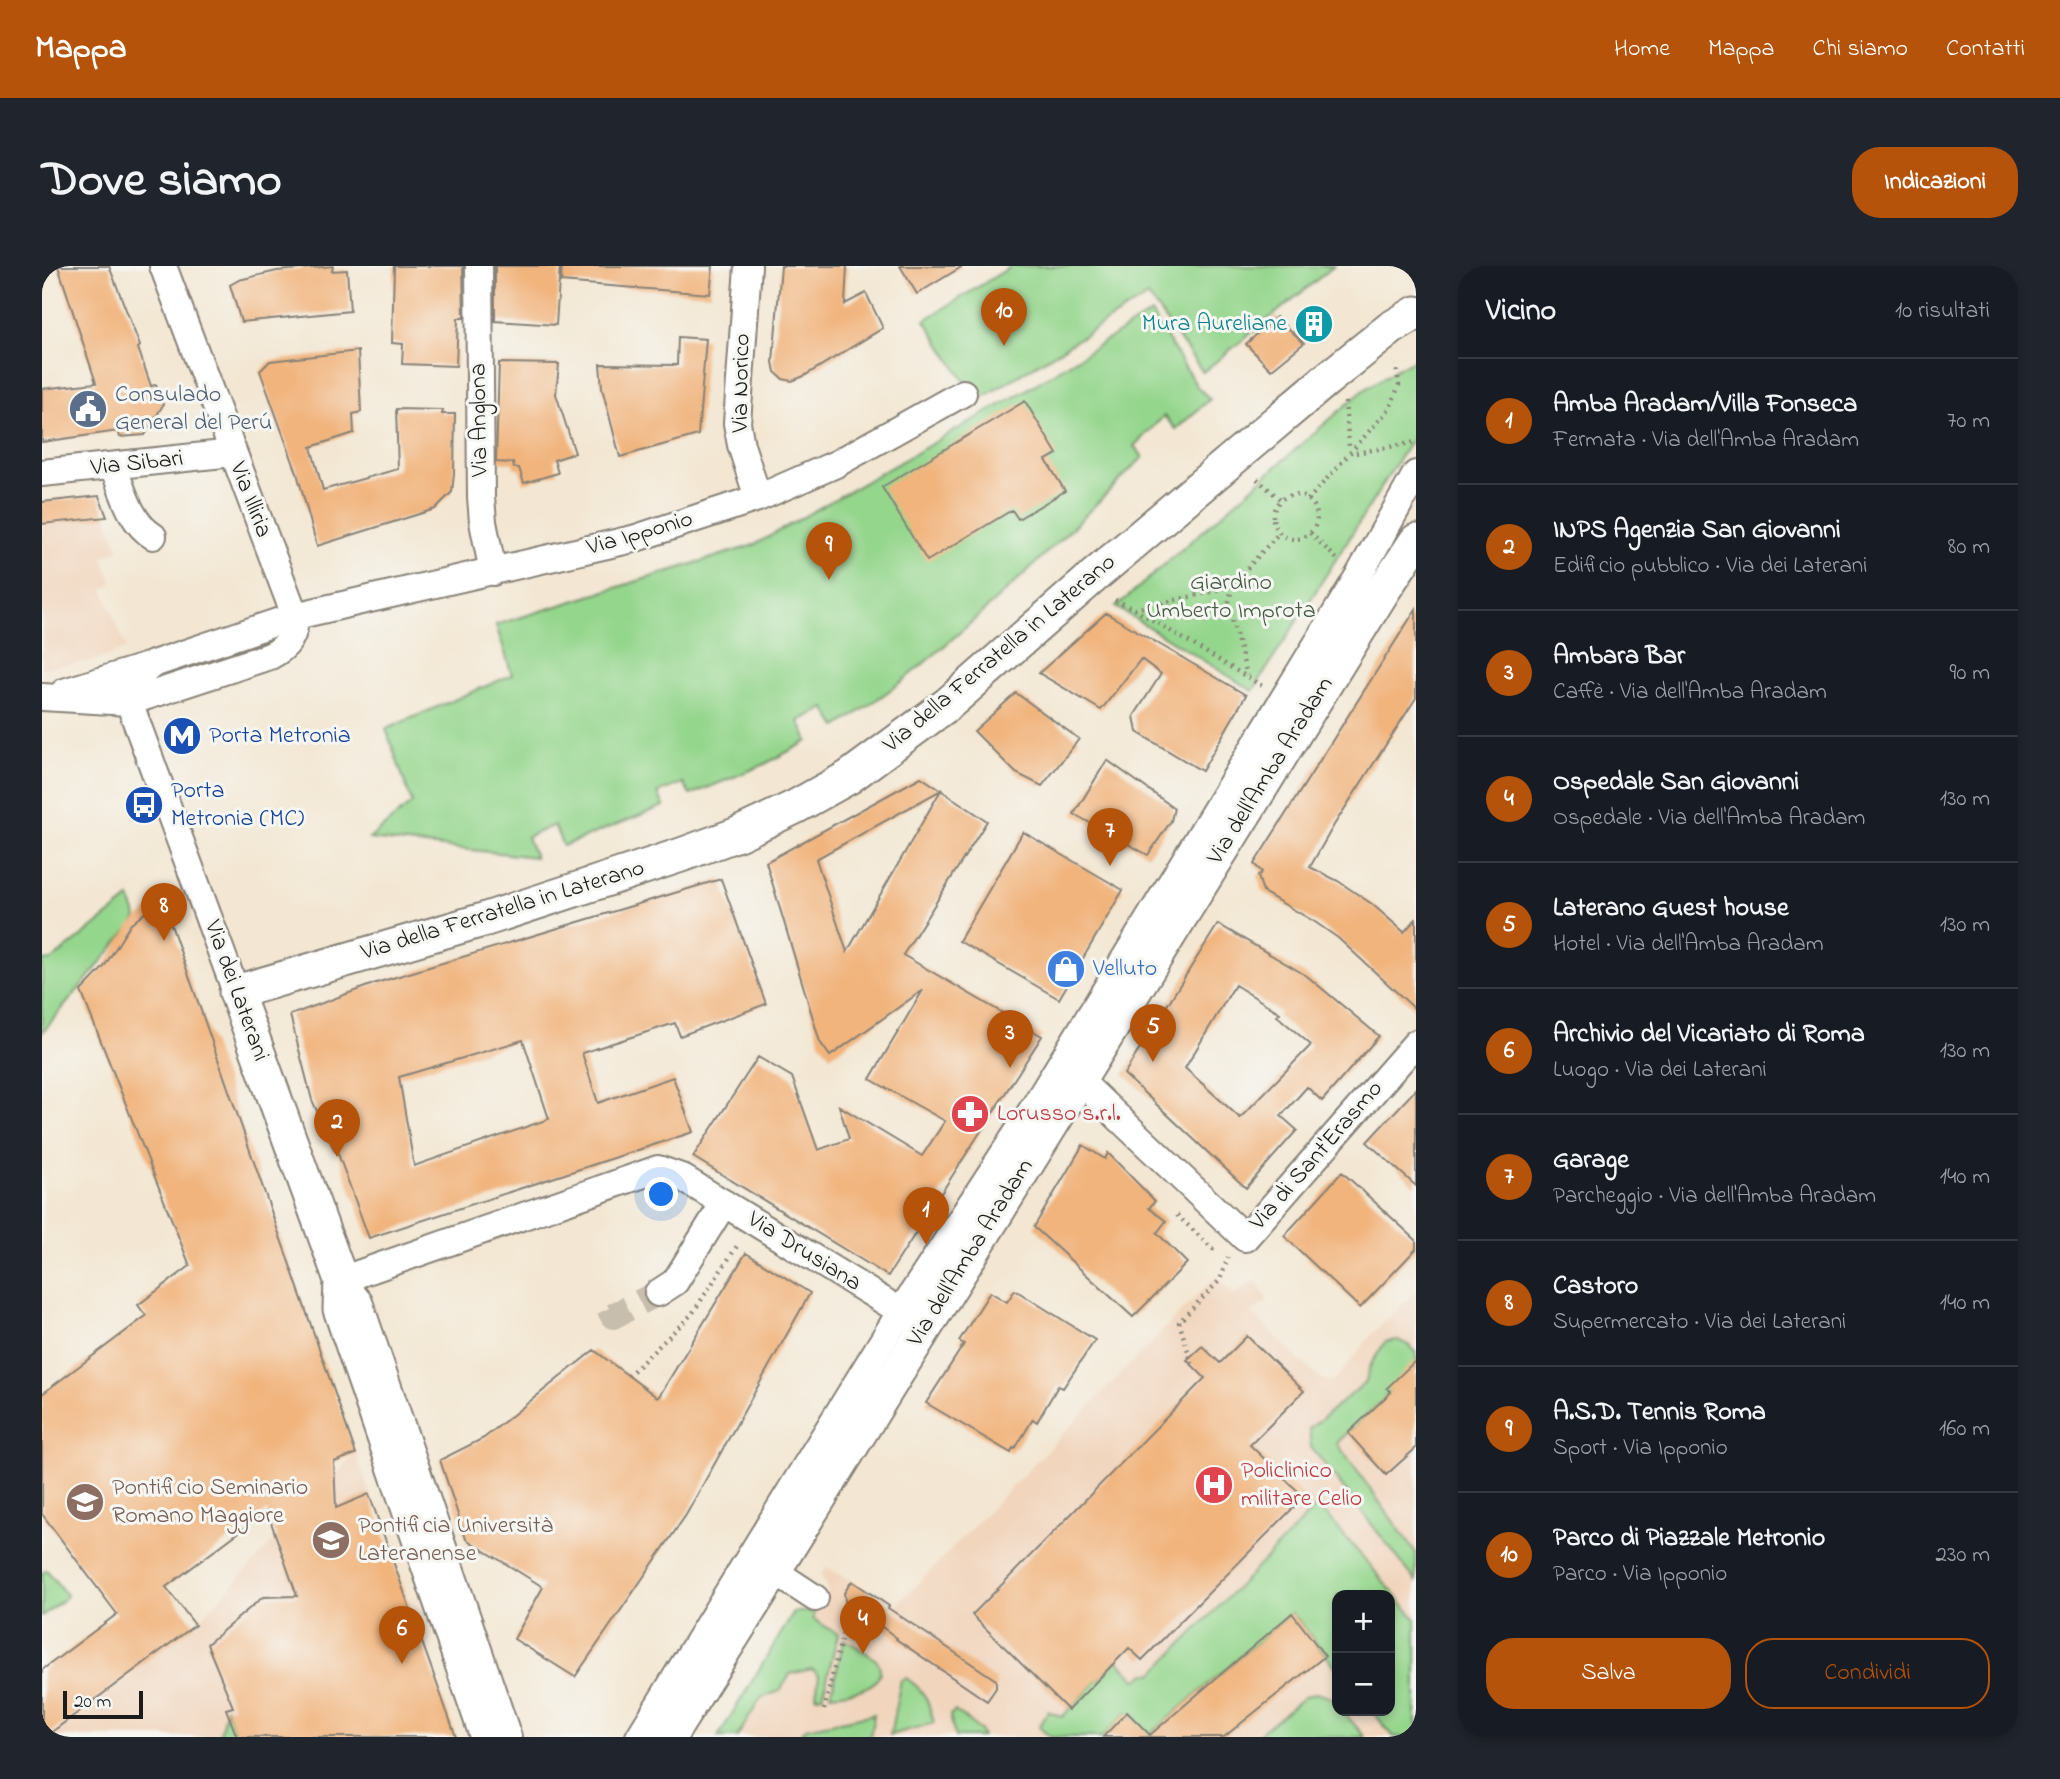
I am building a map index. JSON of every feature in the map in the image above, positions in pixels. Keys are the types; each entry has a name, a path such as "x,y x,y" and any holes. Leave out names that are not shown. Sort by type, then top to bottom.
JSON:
{"main road":[{"name":"Via della Ferratella in Laterano","path":"236,992 483,920 694,850 738,834 849,777 948,705 1140,536 1326,380 1408,324"},
{"name":"Via dell'Amba Aradam","path":"669,1737 774,1571 913,1319 1079,1080 1382,591 1413,552"},
{"name":"Via dei Laterani","path":"236,992 341,1280 340,1309 486,1737"}],"street":[{"name":"Via Illiria","path":"163,266 295,617"},
{"name":"Via Anglona","path":"479,266 481,497 493,572"},
{"name":"Via Norico","path":"748,266 737,423 758,498"},
{"name":"Via Ipponio","path":"42,697 76,689 295,617 633,539 758,498 836,464 963,393"},
{"name":"Via Sibari","path":"42,473 233,453"},
{"path":"113,466 135,520 153,536"},
{"name":"Via dell'Amba Aradam","path":"639,1737 913,1319 1034,1107 1350,569 1416,474"},
{"path":"1350,569 1413,552"},
{"path":"42,697 129,702 270,656 290,641 295,617"},
{"path":"129,702 132,684 153,664"},
{"name":"Via dei Laterani","path":"129,702 236,992"},
{"name":"Via di Sant'Erasmo","path":"1079,1080 1245,1238 1416,1042"},
{"name":"Via Drusiana","path":"341,1280 657,1170 681,1177 913,1319"},
{"path":"658,1293 675,1282 724,1203"},
{"name":"Via dei Laterani","path":"341,1280 359,1302 508,1737"},
{"path":"774,1571 815,1598"}],"path":[{"path":"1308,500 1390,408 1399,385 1396,365"},
{"path":"1345,402 1349,446"},
{"path":"1356,453 1416,442"},
{"path":"1257,479 1281,500"},
{"path":"1296,495 1308,500 1313,506 1316,520 1310,533 1298,539 1279,533 1273,515 1281,500 1296,495"},
{"path":"1134,609 1212,593 1233,584 1279,533"},
{"path":"1310,533 1350,569"},
{"path":"1233,584 1228,605 1247,675"},
{"path":"1115,600 1247,675 1265,688"},
{"path":"1177,1215 1213,1249 1222,1248 1228,1254 1228,1262 1220,1280 1180,1322 1192,1364"},
{"path":"824,1710 845,1619"}],"shaded area":[{"path":"99,496 119,550 102,557 113,584 103,589 126,648 99,660 42,668 42,502"},
{"name":"Policlinico militare Celio","path":"1216,1276 1235,1295 1256,1281 1268,1300 1251,1313 1317,1377 1332,1381 1373,1333 1416,1291 1416,1737 718,1737 794,1612 812,1612 828,1591 821,1575 826,1567 894,1608"},
{"name":"Pontificia Università Lateranense","path":"356,1454 456,1737 48,1737 195,1625"}],"green space":[{"path":"1012,266 1334,266 1203,372 1148,296 977,401 925,320"},
{"path":"1151,313 1198,388 1210,399 1176,429 1164,416 1134,446 1143,457 1058,542 938,651 899,684 855,715 837,727 825,708 799,721 808,741 763,765 690,795 683,783 658,793 664,806 563,846 554,825 527,837 535,857 369,839 412,803 386,729 512,675 496,625 754,545 1021,393"},
{"name":"Giardino Umberto Improta","path":"1416,359 1416,432 1253,691 1116,607 1361,392"},
{"path":"130,898 137,919 42,1033 42,961 52,960"},
{"path":"1397,1340 1409,1345 1416,1352 1416,1369 1337,1443 1416,1553 1416,1581 1311,1447 1309,1429 1366,1382 1370,1366 1385,1342"},
{"path":"1318,1505 1391,1590 1332,1590 1332,1663 1292,1613 1148,1736 1127,1712 1103,1737 1050,1737 1039,1727 1048,1711 1062,1717 1117,1660 1137,1680 1146,1673 1153,1674"},
{"path":"47,1570 67,1596 42,1616 42,1573"},
{"path":"1395,1595 1416,1619 1416,1735 1394,1737 1376,1716 1395,1716"},
{"path":"794,1612 812,1612 815,1614 813,1619 838,1634 823,1695 816,1696 819,1675 812,1669 790,1674 780,1691 761,1698 737,1737 718,1737"},
{"path":"844,1639 875,1659 880,1672 873,1684 867,1687 831,1694"},
{"path":"906,1678 918,1687 925,1697 934,1723 890,1735 901,1680"},
{"path":"1315,1693 1327,1696 1332,1699 1332,1716 1347,1716 1365,1737 1255,1737 1304,1697"},
{"path":"226,1709 237,1737 219,1737"},
{"path":"955,1711 980,1730 982,1737 955,1737 950,1715"},
{"path":"874,1714 870,1737 813,1737 801,1733 806,1728"}],"building":[{"path":"58,266 109,266 140,346 138,348 151,386 156,385 163,405 145,435 120,437 118,431 42,442 42,389 96,383"},
{"path":"333,266 332,271 347,270 350,311 241,322 230,285 239,280 277,271"},
{"path":"394,266 463,266 464,318 458,318 456,366 402,364 403,344 392,343"},
{"path":"495,266 560,266 556,325 495,321"},
{"path":"562,266 713,266 710,294 561,282"},
{"path":"781,266 847,266 845,304 866,293 883,328 804,376 792,381 783,379 775,372 773,362"},
{"path":"900,266 963,266 917,294"},
{"path":"1276,317 1304,343 1271,370 1246,344"},
{"path":"678,337 706,339 698,435 620,457 602,388 600,364 677,365"},
{"path":"358,351 361,412 353,414 354,433 311,447 323,490 398,469 396,409 443,410 442,414 455,414 452,492 435,509 317,546 297,473 260,371 270,361"},
{"path":"499,363 559,364 556,394 575,453 554,460 558,473 524,483 519,468 514,468 513,463 496,462"},
{"path":"1025,401 1057,454 1046,460 1065,491 1018,519 1012,510 927,561 882,487"},
{"path":"99,496 107,517 42,524 42,502"},
{"path":"1416,609 1416,698 1310,867 1338,881 1372,904 1404,932 1416,919 1416,1010 1338,938 1263,892 1258,876 1262,872 1254,864"},
{"path":"1106,613 1246,695 1202,771 1137,732 1134,716 1161,674 1141,659 1101,710 1039,673"},
{"path":"1016,693 1079,739 1042,786 1016,773 974,731"},
{"path":"1107,760 1174,808 1171,821 1148,855 1074,814"},
{"path":"921,777 941,790 987,821 903,955 1042,1036 888,1276 693,1157 758,1057 792,1077 818,1150 849,1139 839,1106 922,1156 945,1121 870,1079 923,990 830,1056 820,1042 766,862","holes":["941,790 847,952 816,859"]},
{"path":"1023,832 1123,890 1059,999 959,941"},
{"path":"721,879 766,1004 680,1036 675,1023 582,1053 598,1103 673,1077 693,1132 369,1238 337,1151 312,1100 290,1015 376,983","holes":["523,1040 549,1119 414,1166 399,1077"]},
{"path":"162,899 356,1454 334,1462 336,1508 369,1494 456,1737 237,1737 226,1709 233,1707 207,1644 263,1597 297,1596 267,1511 166,1587 195,1625 42,1737 42,1670 117,1614 42,1514 42,1394 146,1316 138,1305 190,1266 81,991 104,967 130,925"},
{"path":"1218,924 1307,976 1379,1036 1322,1101 1307,1087 1281,1116 1297,1130 1246,1188 1124,1074","holes":["1235,985 1280,1013 1277,1016 1311,1045 1240,1118 1185,1068"]},
{"path":"1416,1089 1416,1186 1367,1142"},
{"path":"1083,1145 1105,1159 1108,1153 1155,1201 1149,1208 1166,1221 1157,1233 1187,1263 1133,1317 1034,1227"},
{"path":"1342,1172 1416,1240 1416,1249 1360,1308 1284,1236"},
{"path":"746,1253 810,1293 686,1515 575,1677 514,1639 543,1587 466,1539 440,1460 484,1438 594,1350 658,1398"},
{"path":"1015,1290 1095,1340 1063,1388 1058,1386 1037,1422 1033,1419 1011,1453 926,1403 964,1344 959,1341 990,1292 1007,1302"},
{"path":"1247,1336 1304,1391 1250,1445 1304,1497 1142,1660 1129,1648 1068,1710 972,1615 1205,1378 1187,1360 1202,1346 1220,1363"},
{"path":"1416,1360 1416,1448 1386,1475 1348,1433 1391,1392 1387,1388"},
{"path":"852,1581 996,1680 996,1688 987,1701 896,1639 863,1613 861,1617 846,1606 844,1593"},
{"path":"1292,1613 1325,1656 1224,1737 1103,1737 1127,1712 1150,1735"}],"tunnel":[{"path":"609,1308 613,1316 658,1293"}],"place":[{"name":"Mura Aureliane","path":"1314,324"},
{"name":"Parco di Piazzale Metronio","path":"1004,346"},
{"name":"Consulado General del Perú","path":"88,409"},
{"name":"A.S.D. Tennis Roma","path":"829,580"},
{"name":"Porta Metronia","path":"182,736"},
{"name":"Porta Metronia (MC)","path":"144,805"},
{"name":"Garage","path":"1110,866"},
{"name":"Castoro","path":"164,941"},
{"name":"Velluto","path":"1066,969"},
{"name":"Laterano Guest house","path":"1153,1062"},
{"name":"Ambara Bar","path":"1010,1068"},
{"name":"Lorusso s.r.l.","path":"970,1114"},
{"name":"INPS Agenzia San Giovanni","path":"337,1157"},
{"name":"Amba Aradam/Villa Fonseca","path":"926,1245"},
{"name":"Policlinico militare Celio","path":"1214,1485"},
{"name":"Pontificio Seminario Romano Maggiore","path":"85,1502"},
{"name":"Pontificia Università Lateranense","path":"331,1540"},
{"name":"Ospedale San Giovanni","path":"863,1654"},
{"name":"Archivio del Vicariato di Roma","path":"402,1664"}]}
